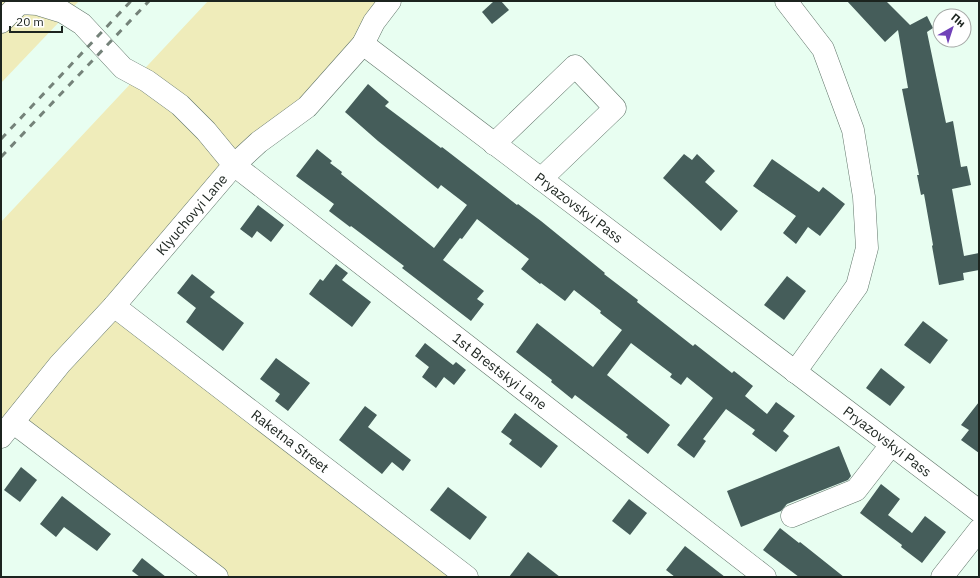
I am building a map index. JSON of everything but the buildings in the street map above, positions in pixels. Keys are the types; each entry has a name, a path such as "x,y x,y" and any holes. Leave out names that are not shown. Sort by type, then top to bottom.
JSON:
{"street":[{"name":"Klyuchovyi Lane","path":"7,430 60,364 114,306 234,165 259,142 307,107 363,44 374,22 390,1"},
{"path":"786,1 823,49 854,130 864,197 867,248 857,286 795,372"},
{"name":"1st Brestskyi Lane","path":"1,22 20,3 37,4 63,12 82,24 123,68 147,81 180,104 206,131 234,165 765,577"},
{"name":"Pryazovskyi Pass","path":"363,44 979,511"},
{"path":"494,144 575,66 615,108 541,179"},
{"name":"Raketna Street","path":"114,306 467,577"},
{"path":"7,430 216,577"},
{"path":"792,516 856,490 891,445"},
{"path":"942,577 979,530"}],"shaded area":[{"path":"1,1 79,1 1,83"},
{"path":"208,1 381,1 358,41 109,301 453,577 227,577 1,426 1,222"}],"railway":[{"path":"1,139 131,1"},
{"path":"1,157 149,1"}]}
